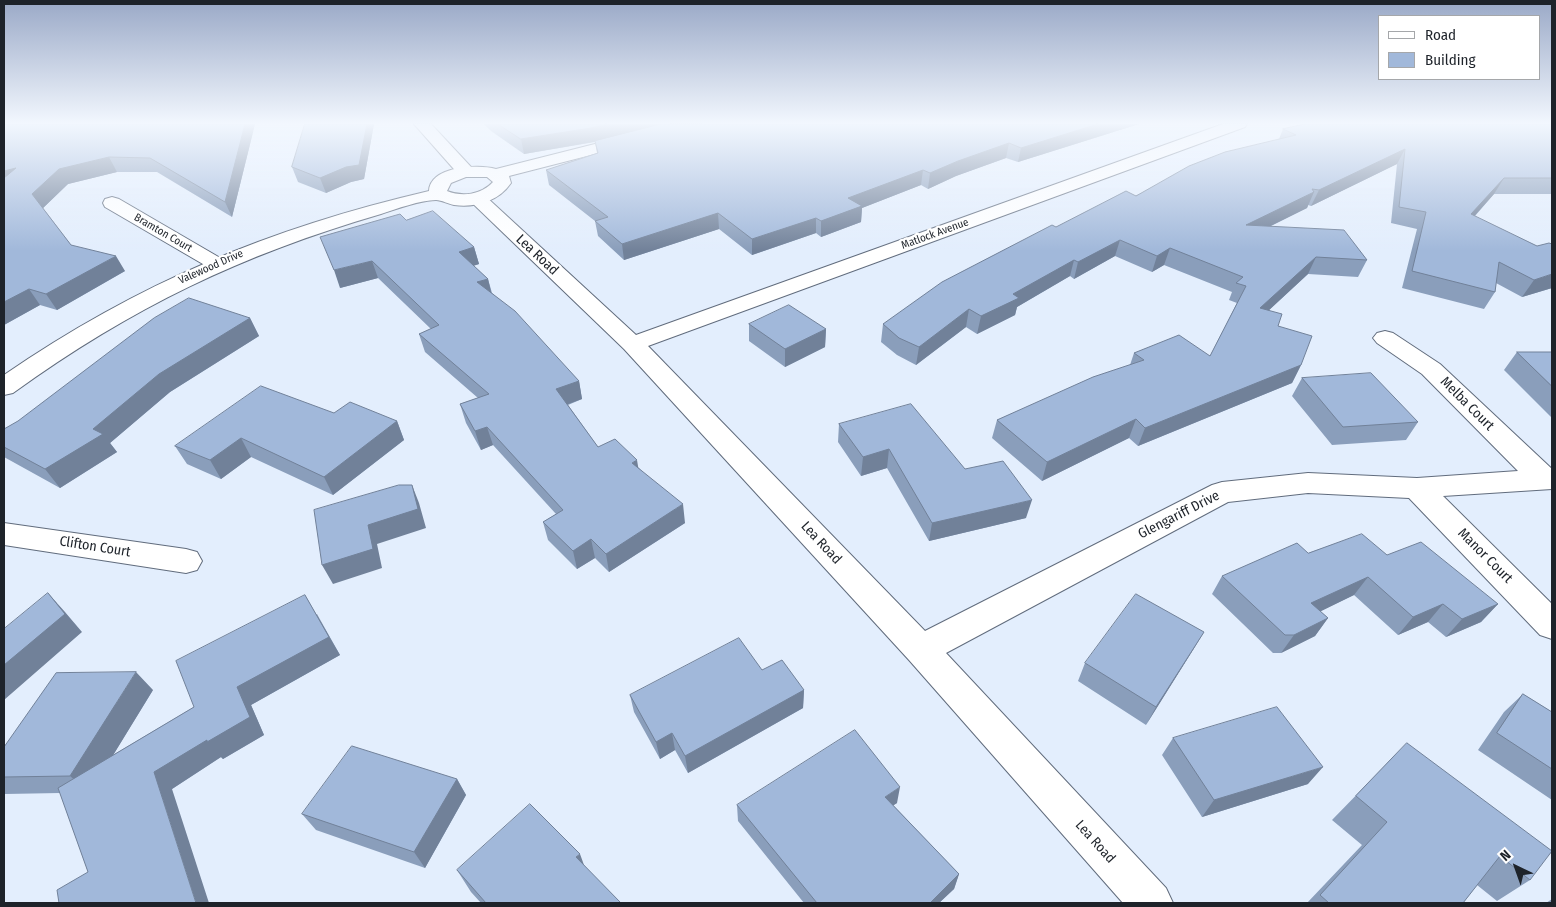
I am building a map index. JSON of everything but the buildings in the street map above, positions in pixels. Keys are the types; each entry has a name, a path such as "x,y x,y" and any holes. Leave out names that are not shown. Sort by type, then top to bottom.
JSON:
{"street":[{"name":"Lea Road","path":"456,166 471,185 632,344 921,650 1151,903"},
{"path":"496,174 526,166"},
{"name":"Matlock Avenue","path":"632,344 1122,166"},
{"path":"471,185 454,199 439,194 437,189 438,184 444,179 471,185 499,188 501,178 496,174 487,172 471,185"},
{"name":"Valewood Drive","path":"4,387 49,353 96,325 136,302 215,263 296,232 378,206 439,194"},
{"name":"Bramton Court","path":"112,203 215,263"},
{"name":"Melba Court","path":"1385,338 1431,369 1547,479"},
{"name":"Glengariff Drive","path":"921,650 1222,492 1308,483 1417,488 1547,479"},
{"name":"Manor Court","path":"1417,488 1552,625"},
{"name":"Clifton Court","path":"4,534 186,561"}]}
